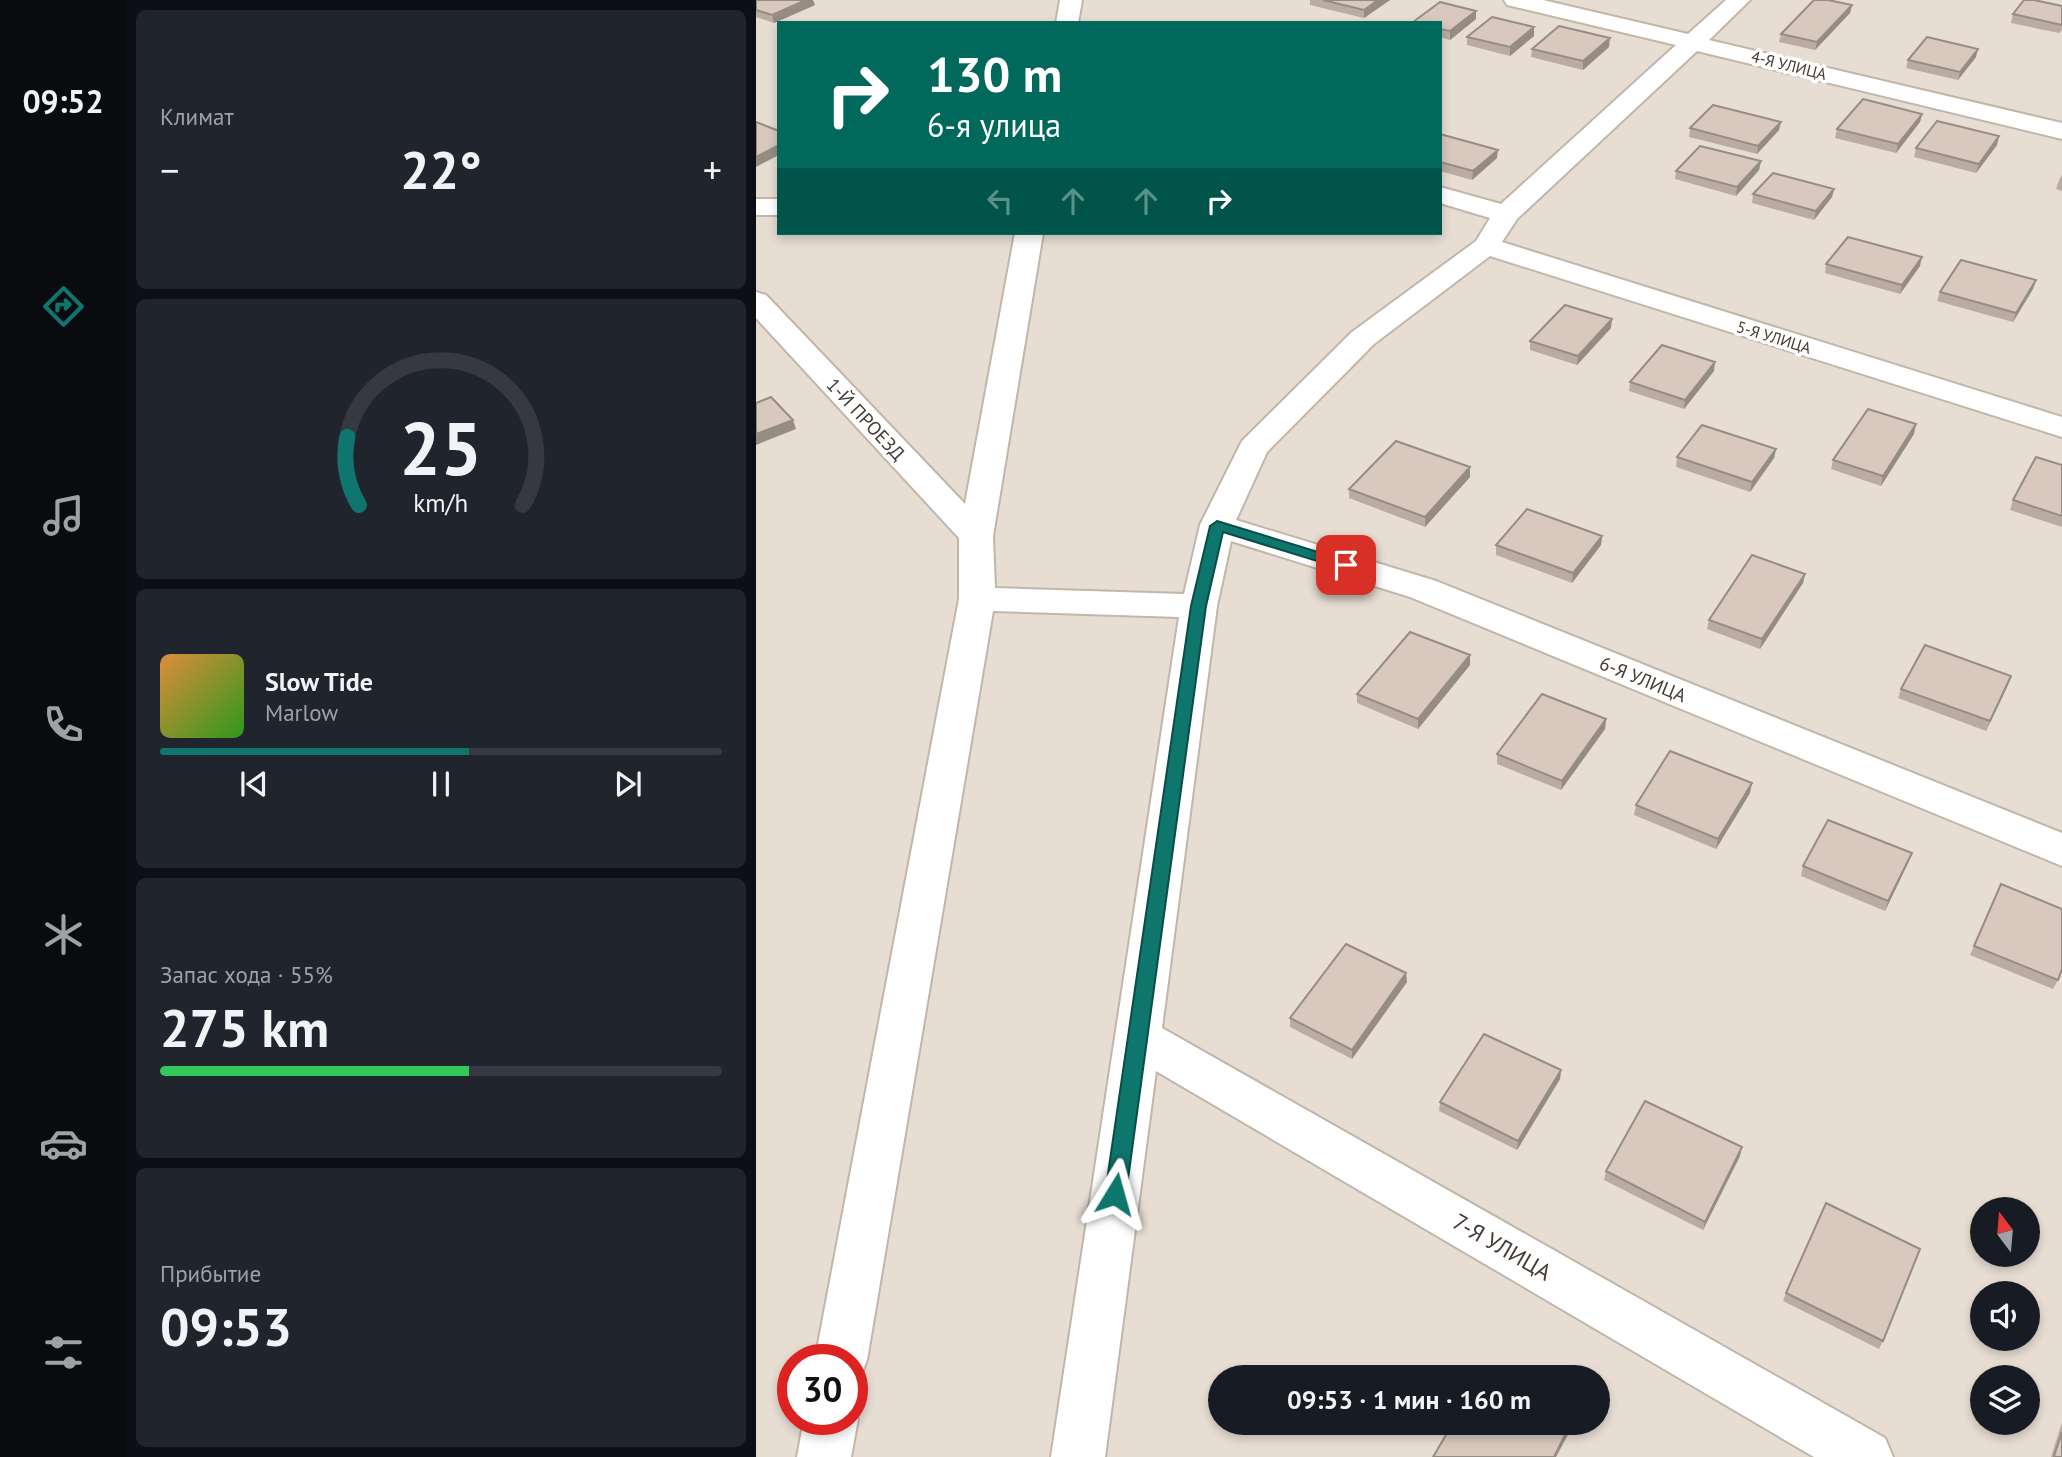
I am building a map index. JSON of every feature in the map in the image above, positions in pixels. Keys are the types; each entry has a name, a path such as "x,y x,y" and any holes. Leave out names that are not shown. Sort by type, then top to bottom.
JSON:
{"street":[{"path":"1067,21 1071,0"},
{"name":"4-Я УЛИЦА","path":"1515,0 2062,131"},
{"path":"1078,1457 1199,606 1217,526 1253,448 1363,338 1486,246 1506,214 1739,0"},
{"path":"1442,196 1506,214"},
{"path":"756,207 777,207"},
{"path":"844,1344 978,599 976,536 1029,235"},
{"name":"5-Я УЛИЦА","path":"1486,246 2062,427"},
{"name":"1-Й ПРОЕЗД","path":"756,301 976,536"},
{"name":"6-Я УЛИЦА","path":"1217,526 1423,589 2062,850"},
{"path":"978,599 1199,606"},
{"name":"7-Я УЛИЦА","path":"1138,1037 1866,1457"},
{"path":"824,1457 828,1435"}],"shaded area":[{"path":"756,0 2062,0 2062,1457 756,1457"}],"building":[{"path":"756,0 806,0 772,15 756,10"},
{"path":"1323,0 1378,0 1364,10"},
{"path":"1814,0 1852,5 1817,42 1781,34"},
{"path":"2024,0 2062,6 2062,25 2013,14"},
{"path":"1440,2 1476,11 1450,31 1442,29 1442,21 1414,21"},
{"path":"1492,17 1534,27 1510,47 1467,37"},
{"path":"1559,26 1610,38 1583,61 1532,49"},
{"path":"1927,37 1978,49 1960,72 1908,60"},
{"path":"1863,99 1922,114 1898,144 1837,129"},
{"path":"1713,105 1781,122 1758,146 1690,128"},
{"path":"1937,121 1999,136 1979,164 1916,148"},
{"path":"756,122 777,130 777,146 756,157"},
{"path":"1442,135 1498,150 1473,171 1442,163"},
{"path":"1700,146 1761,161 1737,187 1676,171"},
{"path":"1773,173 1834,189 1816,211 1753,194"},
{"path":"1848,237 1922,257 1902,285 1826,264"},
{"path":"1961,260 2036,280 2016,313 1940,292"},
{"path":"1565,305 1612,319 1578,356 1530,341"},
{"path":"1662,345 1715,362 1685,400 1630,382"},
{"path":"771,397 793,420 756,434 756,403"},
{"path":"1868,409 1916,424 1883,476 1833,460"},
{"path":"1702,425 1776,449 1752,482 1677,457"},
{"path":"1396,441 1470,467 1425,517 1349,489"},
{"path":"2036,457 2062,465 2062,516 2013,500"},
{"path":"1527,509 1602,536 1573,573 1496,545"},
{"path":"1752,555 1805,574 1762,639 1709,620"},
{"path":"1410,632 1470,655 1418,719 1357,694"},
{"path":"1925,645 2011,676 1990,721 1901,689"},
{"path":"1542,694 1606,719 1562,781 1497,754"},
{"path":"1670,751 1752,783 1718,839 1636,805"},
{"path":"1828,820 1912,853 1888,901 1803,866"},
{"path":"2001,884 2062,909 2062,969 2058,980 1974,946"},
{"path":"1346,944 1406,973 1352,1050 1290,1018"},
{"path":"1484,1034 1561,1070 1518,1141 1440,1102"},
{"path":"1645,1101 1742,1147 1705,1222 1606,1171"},
{"path":"1826,1203 1920,1249 1883,1341 1786,1293"},
{"path":"2062,1432 2062,1457 2056,1457 2054,1456"},
{"path":"1446,1435 1565,1435 1554,1457 1433,1457"}],"route":[{"path":"1115,1194 1199,606 1217,526 1346,565"}]}
